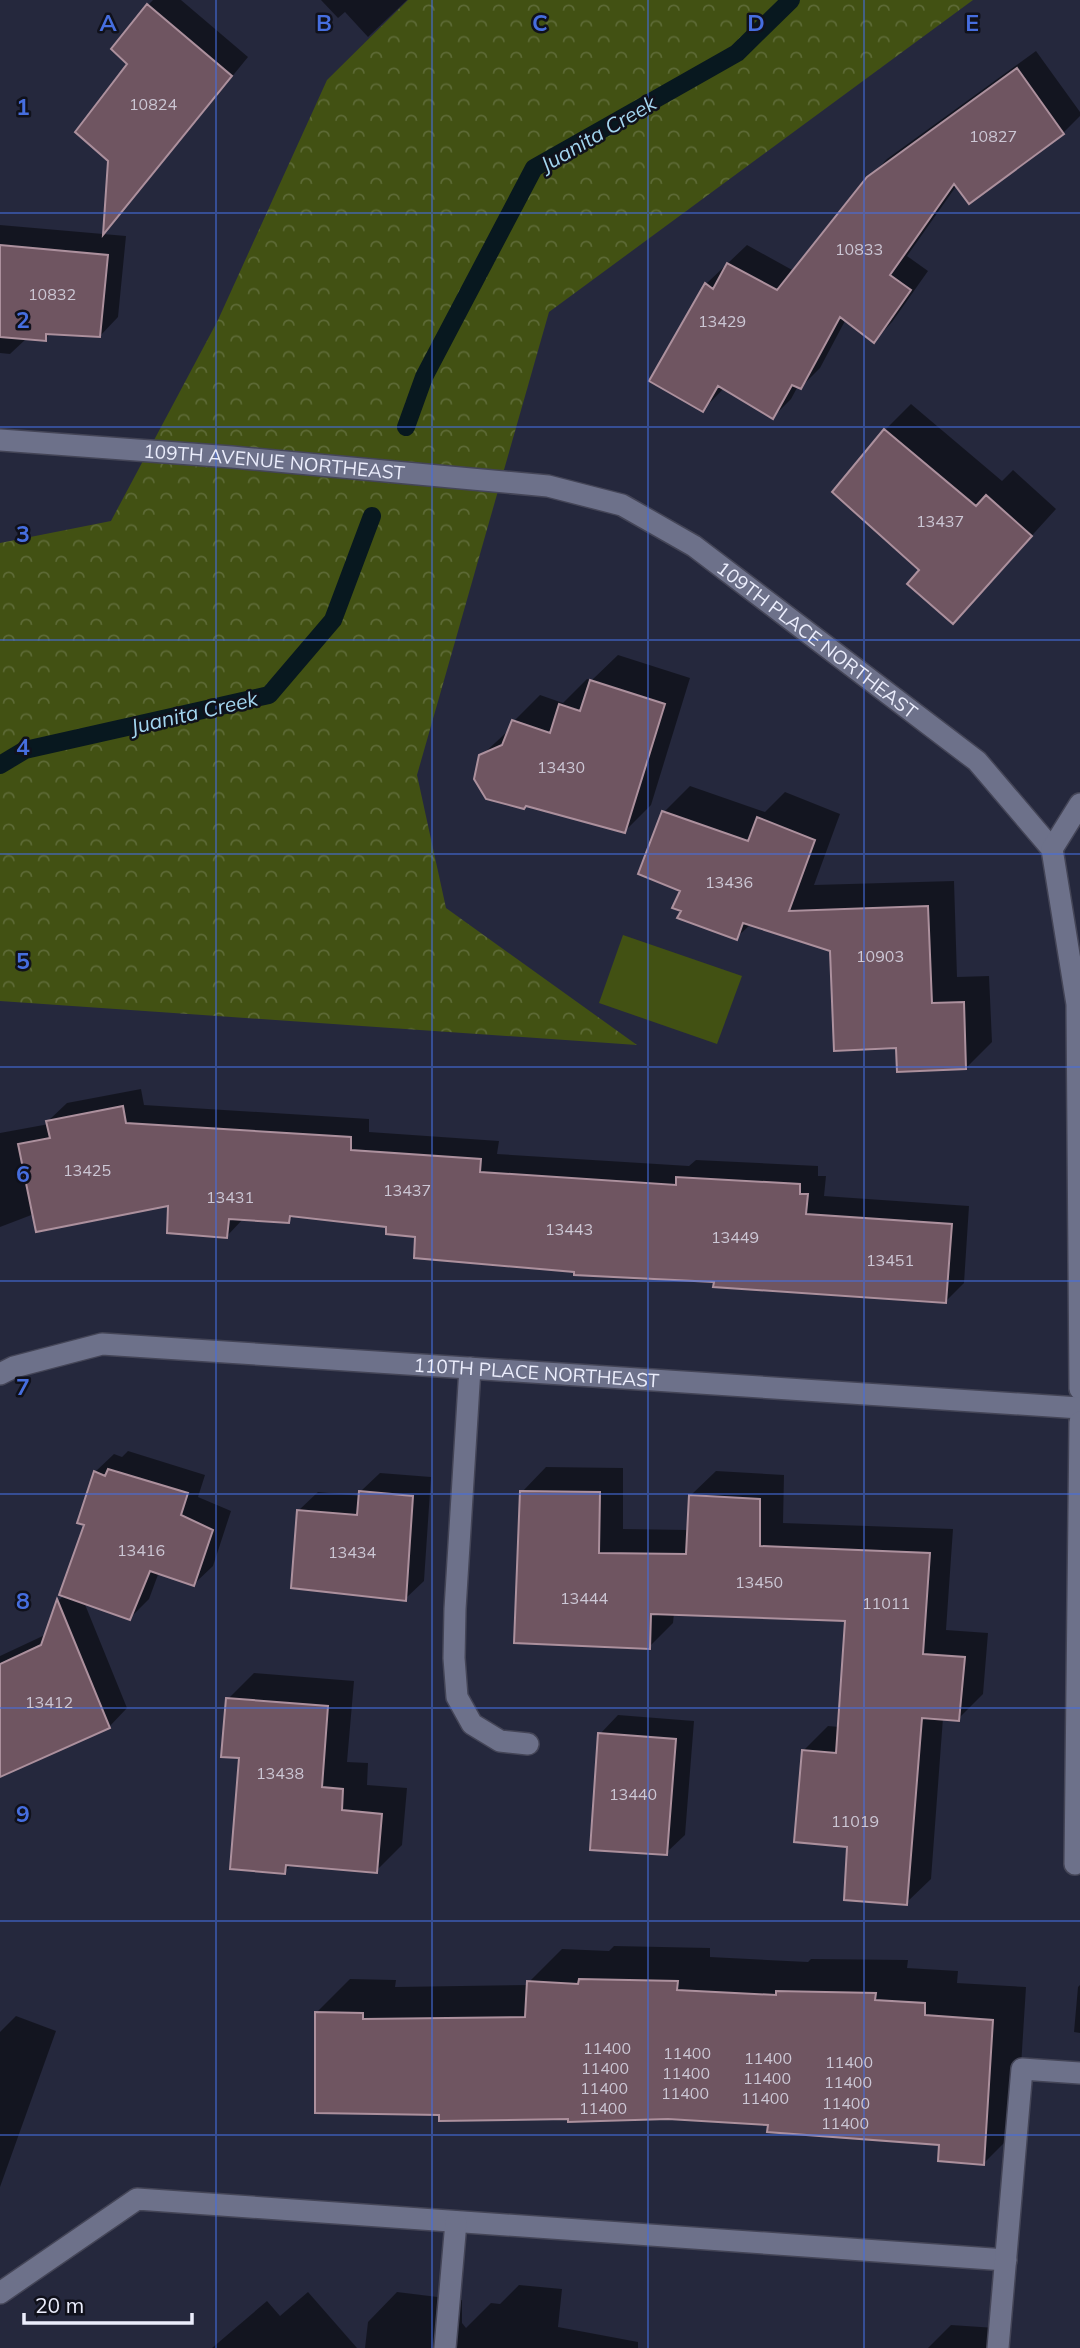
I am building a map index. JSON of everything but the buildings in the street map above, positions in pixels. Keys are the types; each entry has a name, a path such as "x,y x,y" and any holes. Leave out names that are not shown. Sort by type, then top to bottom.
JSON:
{"street":[{"name":"109TH AVENUE NORTHEAST","path":"0,440 232,457 548,486"},
{"name":"109TH PLACE NORTHEAST","path":"548,486 622,505 694,546 977,761 1052,849"},
{"path":"1080,804 1052,849 1077,1004 1080,1389"},
{"name":"110TH PLACE NORTHEAST","path":"0,1374 14,1367 102,1344 1080,1408"},
{"path":"470,1368 455,1609 454,1658 457,1697 472,1724 500,1741 528,1744"},
{"path":"1074,1864 1080,1422"},
{"path":"998,2348 1022,2069 1080,2073"},
{"path":"0,2293 137,2199 1006,2260"},
{"path":"445,2348 456,2222"}],"green space":[{"path":"408,0 973,0 549,312 417,775 446,908 637,1045 0,1001 0,543 111,521 218,320 327,80"},
{"path":"623,935 742,976 717,1044 599,1003"}],"waterway":[{"name":"Juanita Creek","path":"406,427 424,377 534,168 737,53 791,0"},
{"name":"Juanita Creek","path":"0,765 25,750 269,695 333,620 372,516"}]}
